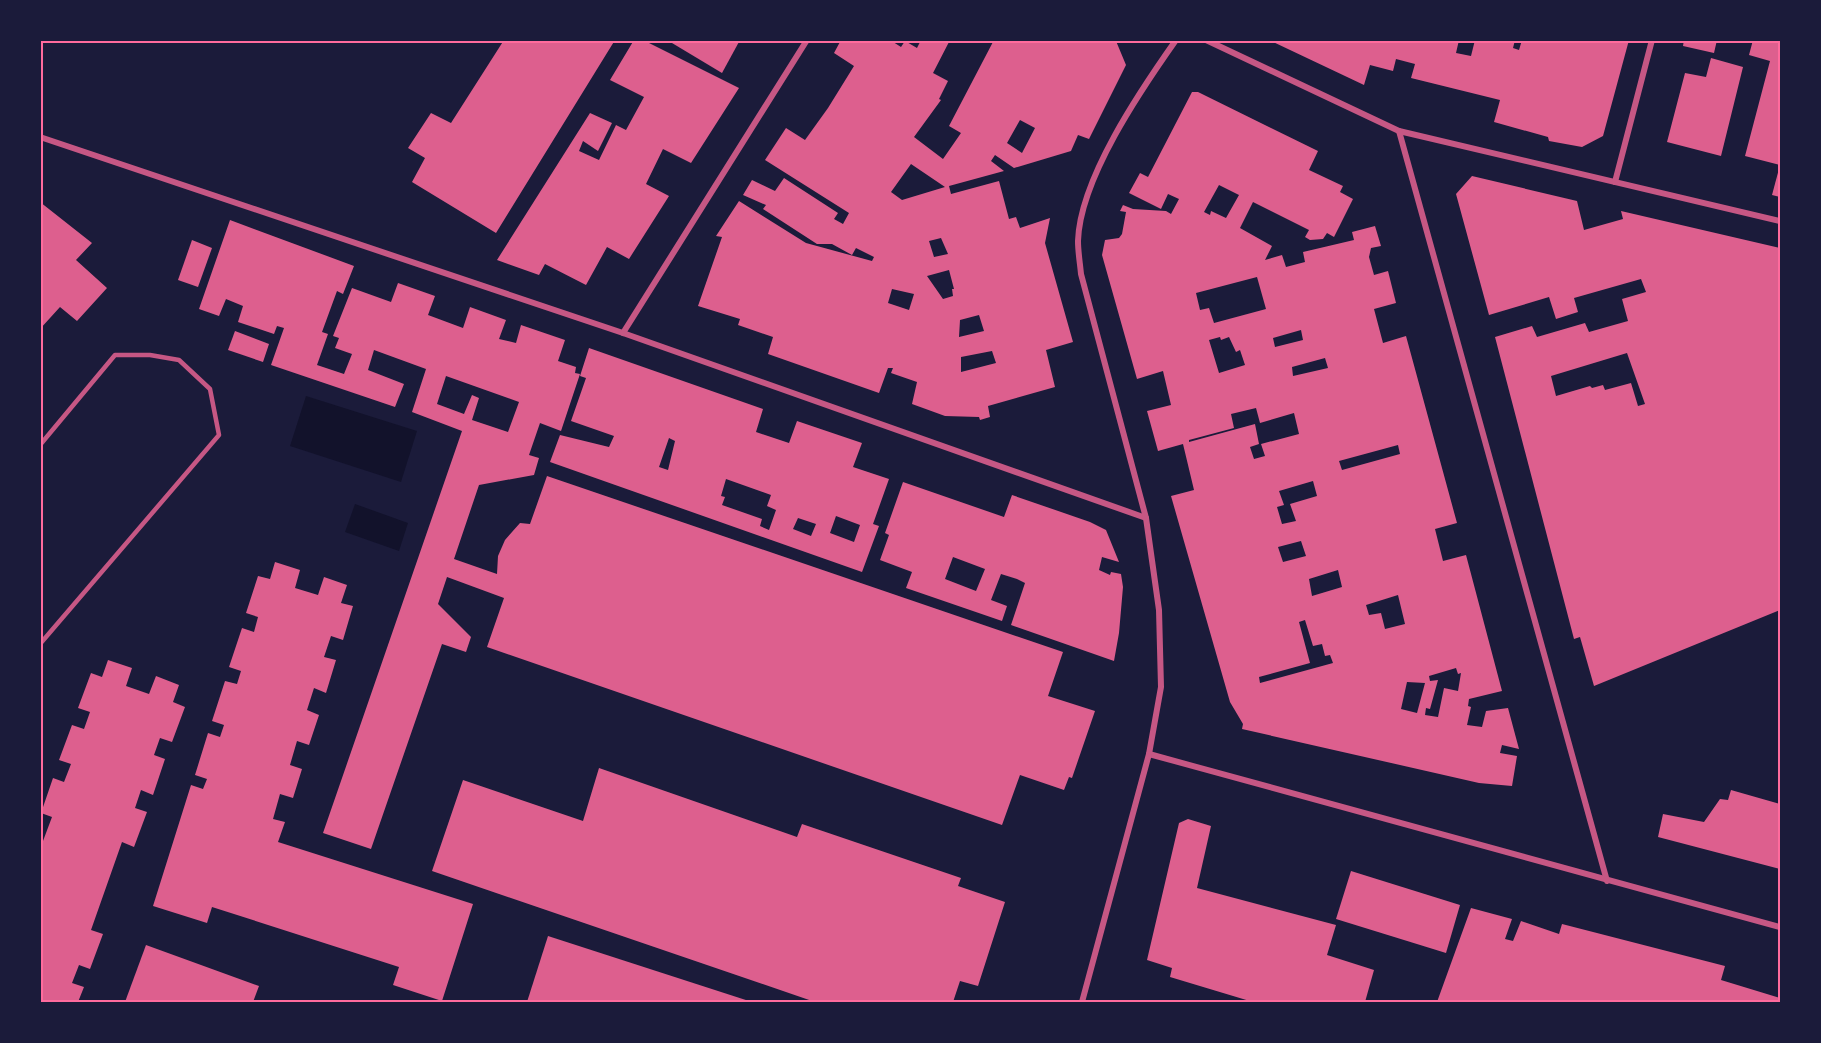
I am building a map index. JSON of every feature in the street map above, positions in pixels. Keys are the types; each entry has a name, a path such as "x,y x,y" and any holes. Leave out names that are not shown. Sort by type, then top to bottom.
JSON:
{"street":[{"path":"623,333 807,40"},
{"path":"1082,1002 1149,754 1161,687 1159,610 1146,518 1081,274 1078,241 1085,203 1101,163 1150,77 1176,40"},
{"path":"1206,40 1399,131 1780,221"},
{"path":"1615,182 1652,40"},
{"path":"1399,131 1607,880"},
{"path":"40,137 623,333 1146,518"},
{"path":"1149,754 1780,927"}],"lane":[{"path":"40,445 114,355 150,355 179,360 210,388 219,435 40,644"}],"shaded area":[{"path":"306,396 417,431 401,482 290,446"},
{"path":"355,504 408,523 399,551 345,532"}],"building":[{"path":"504,40 615,40 496,233 412,182 425,158 408,148 431,113 451,123"},
{"path":"634,40 643,40 739,88 691,163 663,149 646,184 669,196 629,259 607,247 586,285 545,264 539,275 497,260 590,113 612,123 598,151 583,141 579,151 599,160 616,125 626,130 644,97 610,80"},
{"path":"667,40 740,40 722,73"},
{"path":"841,40 890,40 901,47 905,41 917,48 921,40 950,40 933,73 948,81 939,99 941,100 914,137 943,159 961,133 949,126 994,40 1116,41 1126,65 1089,139 1078,135 1071,151 1014,168 995,155 991,161 1004,171 949,186 951,194 999,181 1009,219 1016,217 1020,228 1050,218 1045,243 1073,342 1046,350 1055,387 988,406 990,417 980,420 979,417 945,416 912,404 917,382 891,373 893,368 888,368 879,393 768,354 773,337 738,325 740,319 698,306 722,237 716,236 739,201 806,243 872,261 874,257 856,248 852,255 832,244 817,244 763,209 766,205 743,195 752,180 775,191 784,178 838,213 834,219 843,224 849,213 765,160 786,128 805,140 828,108 854,66 834,53","holes":["1020,120 1035,128 1022,153 1007,143","911,164 945,187 902,200 891,192","941,238 948,254 934,257 929,241","949,270 954,289 952,289 953,296 943,299 927,276","892,289 914,294 909,310 888,303","979,315 984,331 959,337 960,320","992,351 996,363 961,372 961,357"]},
{"path":"1269,40 1459,40 1456,53 1471,56 1475,40 1515,40 1513,48 1519,50 1522,40 1629,40 1603,136 1582,147 1549,141 1548,137 1494,122 1500,100 1411,78 1415,64 1396,59 1393,71 1370,65 1364,85"},
{"path":"1684,40 1717,40 1714,53 1683,46"},
{"path":"1753,40 1780,40 1780,165 1745,156 1770,61 1749,55"},
{"path":"1711,58 1743,67 1721,156 1667,142 1685,73 1706,77"},
{"path":"1192,92 1198,92 1318,151 1309,170 1343,186 1340,192 1353,199 1334,237 1327,233 1323,239 1310,240 1305,237 1309,230 1253,202 1240,228 1272,246 1265,260 1282,255 1286,267 1305,262 1303,252 1354,240 1352,232 1375,226 1381,246 1371,248 1369,257 1374,275 1388,271 1396,303 1374,309 1383,343 1406,336 1457,523 1435,529 1443,561 1466,555 1502,691 1469,699 1468,706 1471,707 1467,725 1482,727 1486,711 1508,708 1519,749 1502,745 1500,753 1517,756 1512,786 1479,783 1242,729 1243,724 1230,702 1171,496 1194,490 1183,444 1158,451 1147,411 1171,405 1163,371 1137,379 1102,255 1105,240 1119,238 1122,234 1126,212 1120,211 1123,205 1133,209 1166,211 1171,214 1179,199 1168,194 1161,209 1129,193 1140,173 1148,177","holes":["1219,185 1239,195 1226,218 1211,211 1210,215 1204,212","1257,277 1266,309 1214,323 1209,308 1200,310 1196,293","1301,330 1303,340 1275,347 1273,338","1229,337 1236,352 1240,350 1245,365 1219,373 1209,340","1325,358 1328,368 1293,376 1292,367","1256,408 1260,423 1294,413 1299,434 1261,444 1265,456 1254,459 1250,447 1259,444 1255,424 1189,442 1189,440 1234,428 1231,414","1398,445 1400,454 1342,470 1339,461","1313,481 1317,496 1290,504 1296,521 1282,524 1277,507 1284,505 1279,491","1301,541 1306,556 1283,562 1278,547","1338,570 1342,587 1312,596 1309,579","1398,595 1405,624 1385,629 1381,613 1369,615 1366,605","1305,620 1313,646 1322,644 1325,656 1330,655 1333,663 1260,683 1259,677 1310,663 1299,622","1456,668 1458,674 1461,673 1458,691 1444,688 1438,717 1425,715 1426,708 1430,709 1438,680 1430,681 1429,676","1407,682 1425,683 1417,713 1401,709"]},
{"path":"1780,165 1780,197 1772,195"},
{"path":"1472,176 1577,201 1584,230 1623,219 1621,211 1780,248 1780,610 1594,686 1580,637 1574,639 1495,337 1532,326 1537,337 1585,323 1589,332 1628,321 1622,299 1646,292 1641,279 1574,298 1578,312 1556,319 1549,297 1489,315 1456,194","holes":["1627,353 1645,404 1638,406 1631,383 1605,390 1603,385 1592,388 1590,386 1556,396 1551,376"]},
{"path":"40,202 92,243 76,260 107,288 77,321 60,307 40,329"},
{"path":"230,220 354,266 343,294 337,291 322,332 328,334 317,365 344,374 352,354 335,348 339,338 333,336 352,288 391,302 398,283 435,296 428,315 463,328 470,307 506,320 499,339 516,343 521,325 565,340 558,361 576,367 575,373 580,374 561,431 540,423 529,455 539,458 534,475 479,485 454,559 497,574 498,556 505,540 520,523 530,524 547,476 1063,652 1048,696 1095,711 1072,778 1069,777 1064,790 1020,775 1002,825 487,647 504,598 447,577 438,604 471,637 466,652 442,644 371,849 323,833 462,431 412,412 426,369 374,350 368,370 404,384 395,407 271,365 284,328 277,326 274,334 238,322 243,306 226,299 219,316 199,309","holes":["446,376 519,402 508,432 472,420 479,398 472,395 464,414 437,404"]},
{"path":"192,240 212,248 198,287 178,280"},
{"path":"235,331 269,344 263,362 228,350"},
{"path":"589,348 763,409 756,432 789,443 797,421 862,443 853,467 889,479 873,524 879,526 862,572 550,462 560,435 609,447 614,436 571,421 586,378 580,376","holes":["669,438 675,441 668,470 659,467","726,479 771,495 767,506 776,510 769,530 760,526 762,519 722,505 725,497 721,496","836,516 860,525 854,542 830,533","798,518 816,524 811,536 793,529"]},
{"path":"903,482 1004,517 1012,495 1090,522 1106,530 1119,562 1102,557 1099,570 1110,575 1111,572 1121,574 1123,587 1114,661 1011,625 1025,583 1017,579 1001,574 991,600 1007,606 1002,621 906,588 912,572 880,560 889,535 885,533","holes":["953,557 985,569 976,591 945,579"]},
{"path":"275,562 300,570 295,588 318,595 324,577 347,585 341,603 353,606 343,640 331,636 324,657 336,660 326,693 314,688 307,710 319,715 309,745 297,741 290,765 302,769 293,798 280,794 273,819 285,822 278,842 473,904 442,1001 393,985 399,967 212,907 207,923 153,906 191,785 203,789 207,779 195,775 208,733 220,737 224,725 212,721 225,681 237,684 241,671 229,667 242,628 254,632 258,617 246,613 258,576 270,579"},
{"path":"108,660 132,668 126,686 149,694 156,676 179,685 173,702 185,707 172,742 160,738 154,755 165,759 153,795 141,790 135,808 147,812 134,847 122,842 91,930 103,934 90,969 79,965 72,983 84,987 78,1002 40,1002 40,849 52,817 41,813 53,778 64,782 71,764 59,760 72,725 84,729 90,712 78,708 91,673 102,677"},
{"path":"599,768 797,837 802,824 961,878 958,886 1005,902 978,986 960,981 953,1002 815,1002 432,871 463,780 583,821"},
{"path":"1731,790 1780,804 1780,869 1658,837 1663,814 1704,822 1720,799 1728,800"},
{"path":"1188,819 1211,826 1197,888 1336,925 1327,955 1374,970 1365,1002 1253,1002 1170,977 1172,968 1147,960 1179,823"},
{"path":"1351,871 1460,905 1446,953 1336,919"},
{"path":"1471,908 1512,919 1505,939 1513,941 1521,921 1559,934 1562,924 1725,966 1721,980 1780,998 1780,1002 1437,1002"},
{"path":"548,936 752,1002 527,1002"},
{"path":"146,945 259,986 253,1002 125,1002"}]}
